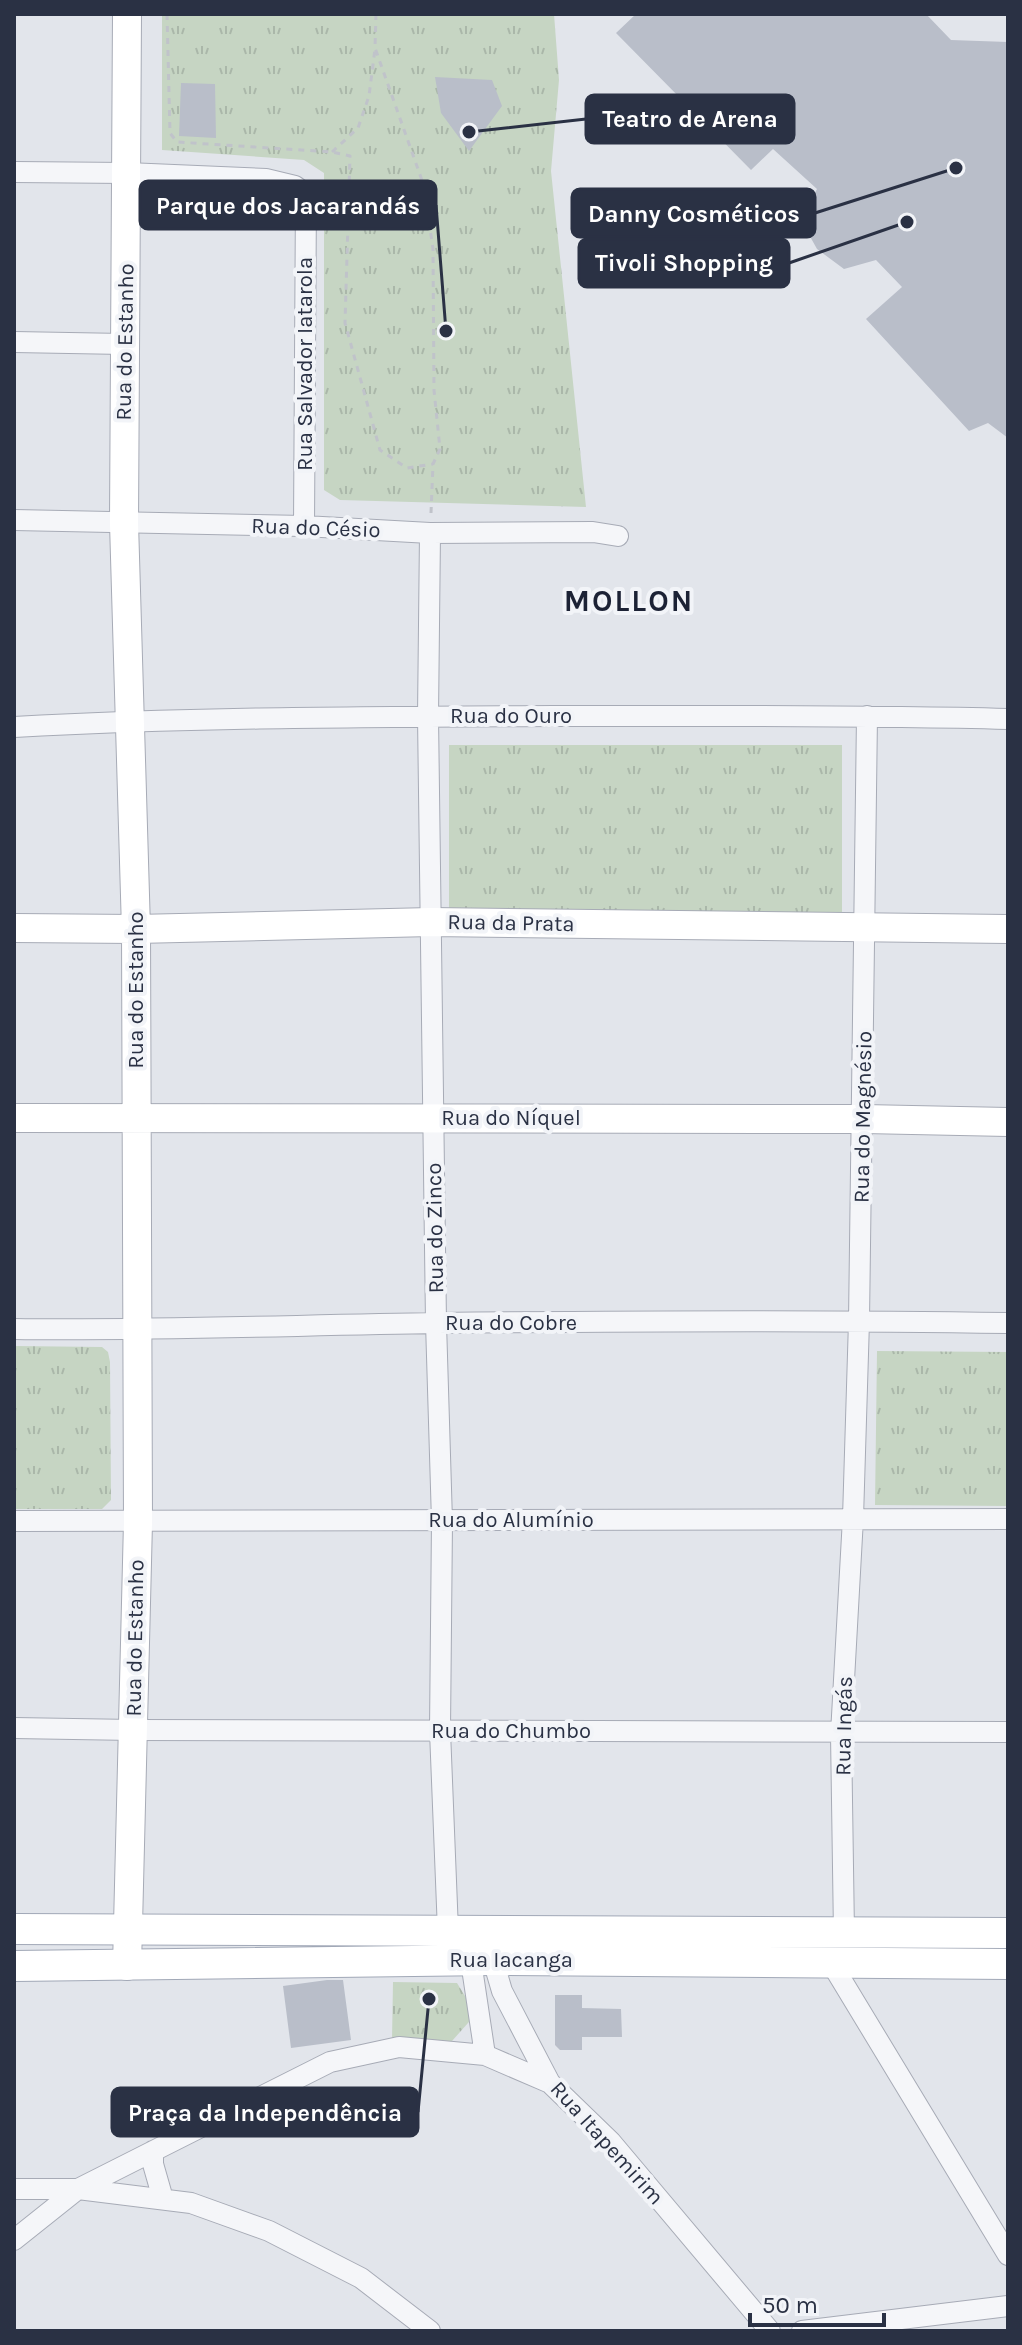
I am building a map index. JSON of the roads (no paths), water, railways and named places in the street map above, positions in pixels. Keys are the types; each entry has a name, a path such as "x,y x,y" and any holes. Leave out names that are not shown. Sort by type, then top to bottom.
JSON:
{"main road":[{"name":"Rua Iacanga","path":"14,1929 466,1931 791,1946 1008,1964"},
{"path":"434,1961 466,1931"},
{"name":"Rua Iacanga","path":"839,1952 1008,1933"},
{"name":"Rua Iacanga","path":"14,1966 482,1960 791,1946"}],"street":[{"name":"Rua do Estanho","path":"127,14 124,523 136,929 138,1522 127,1966"},
{"path":"14,172 127,173"},
{"name":"Rua Salvador Iatarola","path":"127,173 266,179 295,186 306,194 304,526"},
{"path":"14,342 124,344"},
{"name":"Rua do Césio","path":"14,520 304,526 430,533 593,532 618,536"},
{"name":"Rua do Zinco","path":"430,533 428,716 436,1323 442,1521 440,1731"},
{"name":"Rua do Ouro","path":"14,727 131,721 428,716 1008,719"},
{"name":"Rua do Magnésio","path":"853,1518 864,1119 863,927 867,716"},
{"name":"Rua da Prata","path":"14,928 136,929 431,922 1008,929"},
{"name":"Rua do Níquel","path":"14,1118 433,1117 1008,1122"},
{"name":"Rua do Cobre","path":"14,1329 137,1330 436,1323 1008,1323"},
{"name":"Rua Ingás","path":"839,1952 841,1734 853,1518"},
{"name":"Rua do Alumínio","path":"14,1521 1008,1519"},
{"name":"Rua do Chumbo","path":"14,1728 841,1734 1008,1732"},
{"name":"Rua Itapemirim","path":"440,1731 466,1931 502,1991 550,2083 611,2142 770,2331"},
{"path":"839,1952 1008,2255"},
{"name":"Rua Itapemirim","path":"482,1960 485,2055"},
{"path":"14,2240 78,2189 330,2062 399,2047 485,2055 550,2083"},
{"path":"153,2151 153,2164 163,2199"},
{"path":"14,2189 78,2189 191,2203 269,2231 361,2278 430,2331"},
{"path":"802,2331 1008,2306"}],"place":[{"name":"Teatro de Arena","path":"469,132"},
{"name":"Danny Cosméticos","path":"956,168"},
{"name":"Tivoli Shopping","path":"907,222"},
{"name":"Parque dos Jacarandás","path":"446,331"},
{"name":"Praça da Independência","path":"429,1999"}],"district":[{"name":"MOLLON","path":"629,601"}]}
